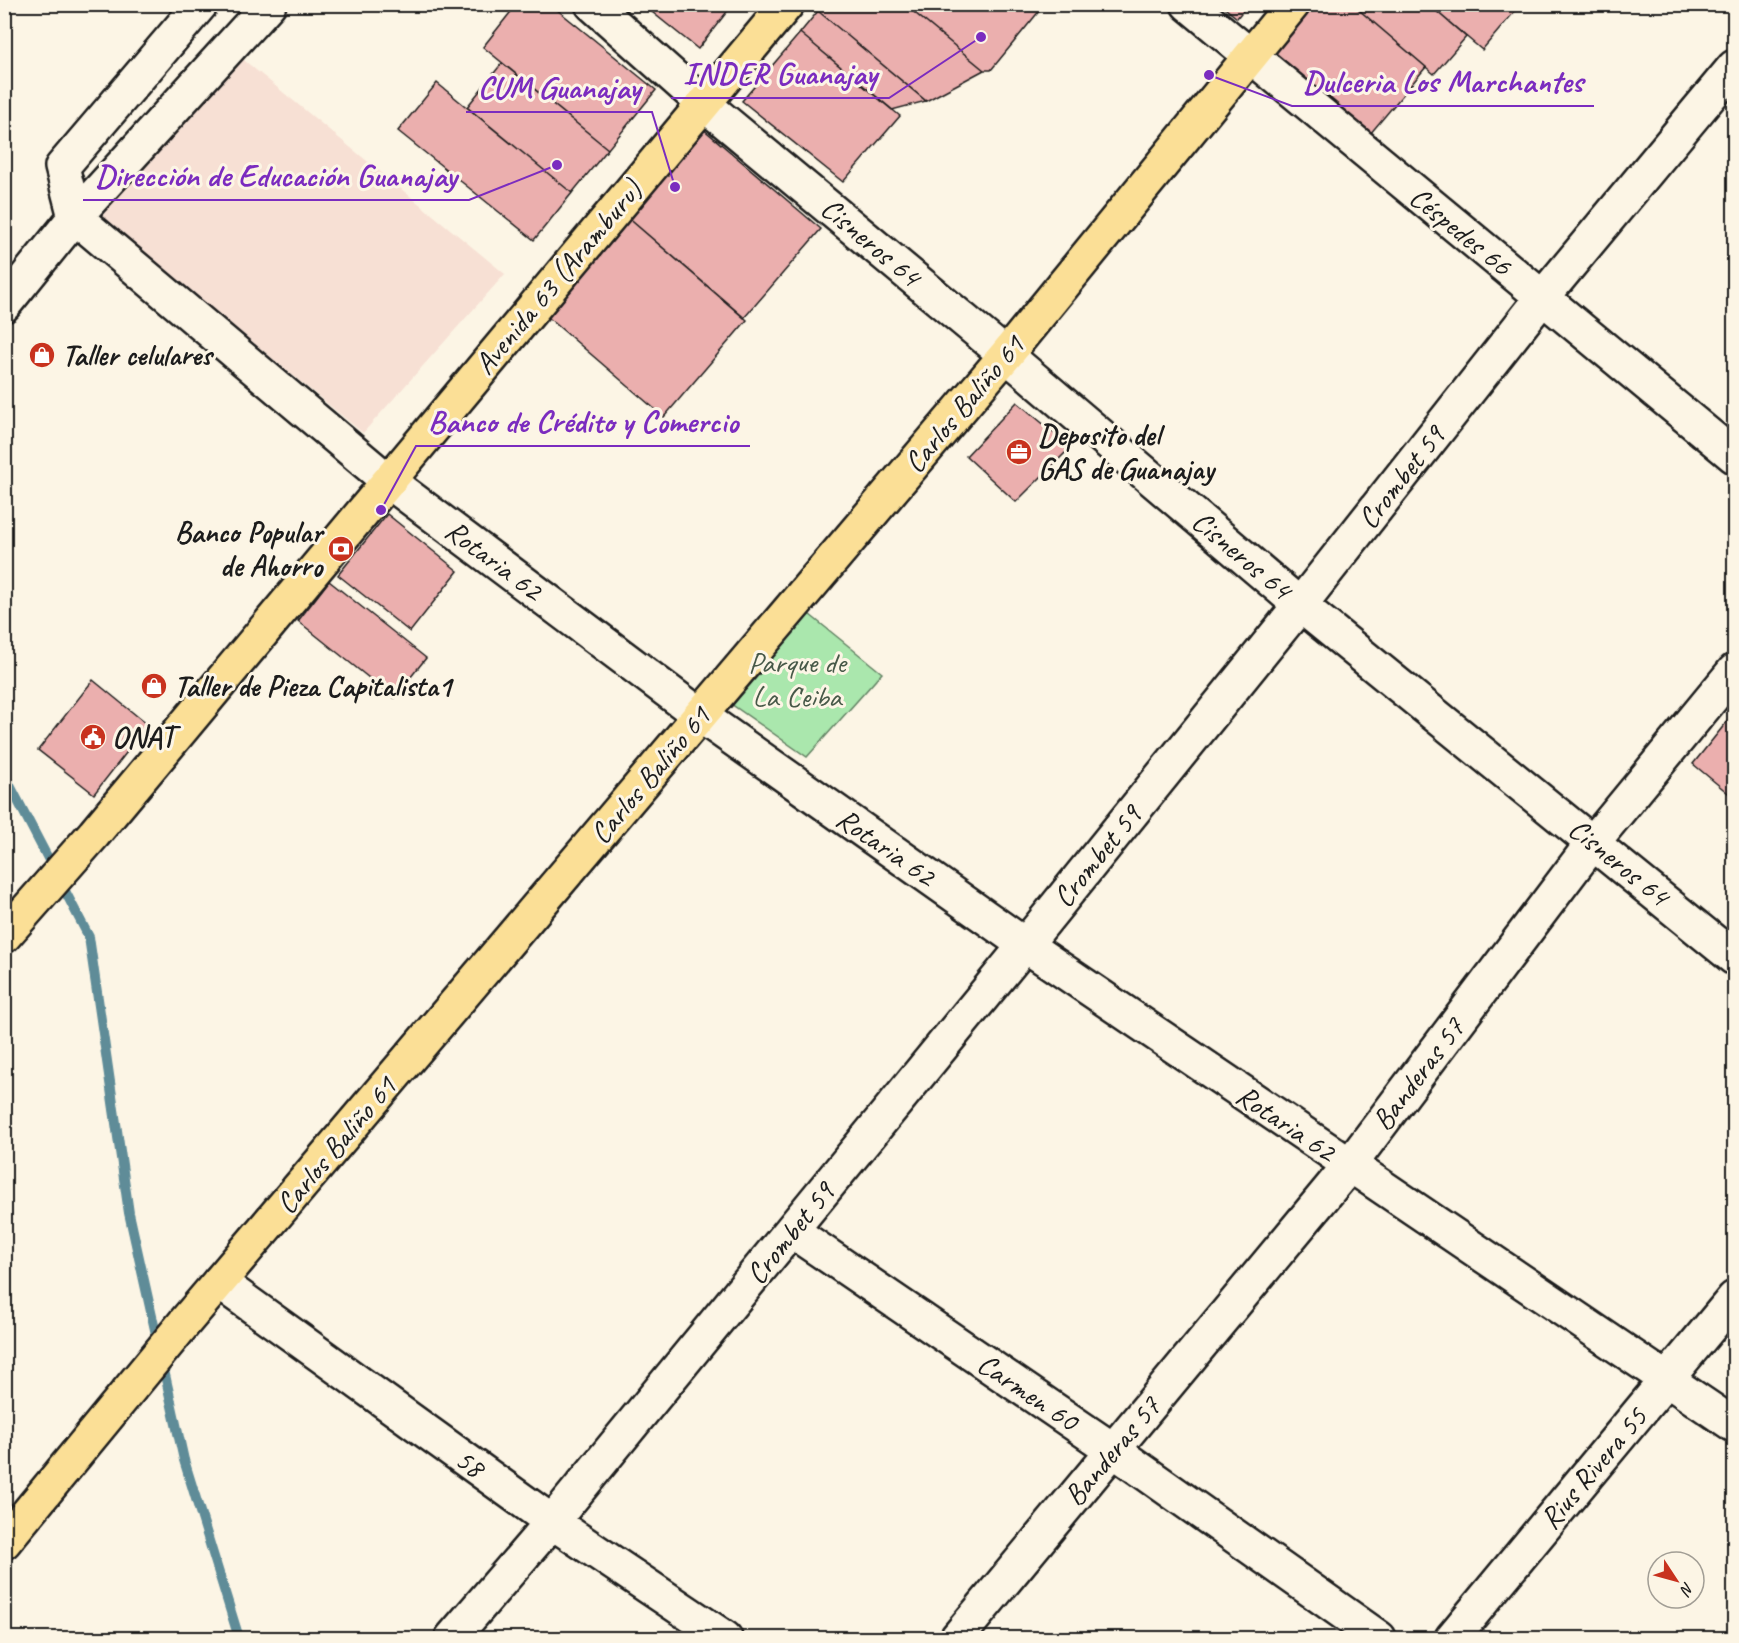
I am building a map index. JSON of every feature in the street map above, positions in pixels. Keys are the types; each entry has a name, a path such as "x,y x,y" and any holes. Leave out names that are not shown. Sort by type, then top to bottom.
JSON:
{"main road":[{"name":"Avenida 63 (Aramburu)","path":"4,936 94,834 787,4"},
{"name":"Carlos Baliño 61","path":"4,1542 185,1322 1006,355 1293,4"}],"street":[{"path":"75,217 62,167 201,4"},
{"path":"4,305 75,217 269,4"},
{"name":"Cisneros 64","path":"592,4 704,104 1006,355 1300,605 1594,841 1734,958"},
{"name":"Céspedes 66","path":"1188,4 1250,58 1734,456"},
{"name":"Crombet 59","path":"452,1638 552,1522 792,1231 1300,605 1542,298 1734,67"},
{"name":"Rotaria 62","path":"75,217 388,481 700,716 1025,945 1734,1425"},
{"name":"Banderas 57","path":"957,1638 1349,1166 1594,841 1734,670"},
{"name":"Carmen 60","path":"792,1231 1113,1450 1379,1638"},
{"name":"58","path":"219,1282 552,1522 725,1638"},
{"name":"Rius Rivera 55","path":"1452,1638 1734,1298"}],"shaded area":[{"path":"234,52 505,274 363,433 100,217"}],"green space":[{"name":"Parque de La Ceiba","path":"789,598 882,673 807,757 711,690"}],"building":[{"path":"517,4 550,4 656,90 608,149 483,47"},
{"path":"642,4 733,4 698,49"},
{"path":"824,4 904,4 984,70 926,101 818,11"},
{"path":"904,4 1045,4 991,70 984,70"},
{"path":"1220,4 1248,4 1237,18"},
{"path":"1303,4 1352,4 1426,67 1370,134 1267,47"},
{"path":"1352,4 1428,4 1466,37 1434,74"},
{"path":"1428,4 1521,4 1482,50"},
{"path":"818,11 926,101 892,110 800,33"},
{"path":"800,33 900,116 843,182 742,101"},
{"path":"502,63 608,149 572,193 467,107"},
{"path":"437,83 572,193 534,240 398,131"},
{"path":"695,122 821,229 744,318 619,210"},
{"path":"619,210 747,320 664,417 536,307"},
{"name":"Deposito del GAS de Guanajay","path":"1017,402 1071,447 1016,502 966,456"},
{"path":"387,514 458,571 410,632 338,575"},
{"path":"329,581 426,658 394,698 298,621"},
{"name":"ONAT","path":"93,680 148,725 94,794 38,750"},
{"path":"1734,713 1734,798 1693,764"}],"waterway":[{"path":"4,774 89,937 129,1213 184,1460 239,1638"}],"place":[{"name":"INDER Guanajay","path":"981,37"},
{"name":"Dulceria Los Marchantes","path":"1209,75"},
{"name":"Dirección de Educación Guanajay","path":"557,165"},
{"name":"CUM Guanajay","path":"675,187"},
{"name":"Taller celulares","path":"42,355"},
{"name":"Deposito del GAS de Guanajay","path":"1019,452"},
{"name":"Banco de Crédito y Comercio","path":"381,510"},
{"name":"Banco Popular de Ahorro","path":"341,549"},
{"name":"Taller de Pieza Capitalista1","path":"154,686"},
{"name":"ONAT","path":"93,737"}]}
